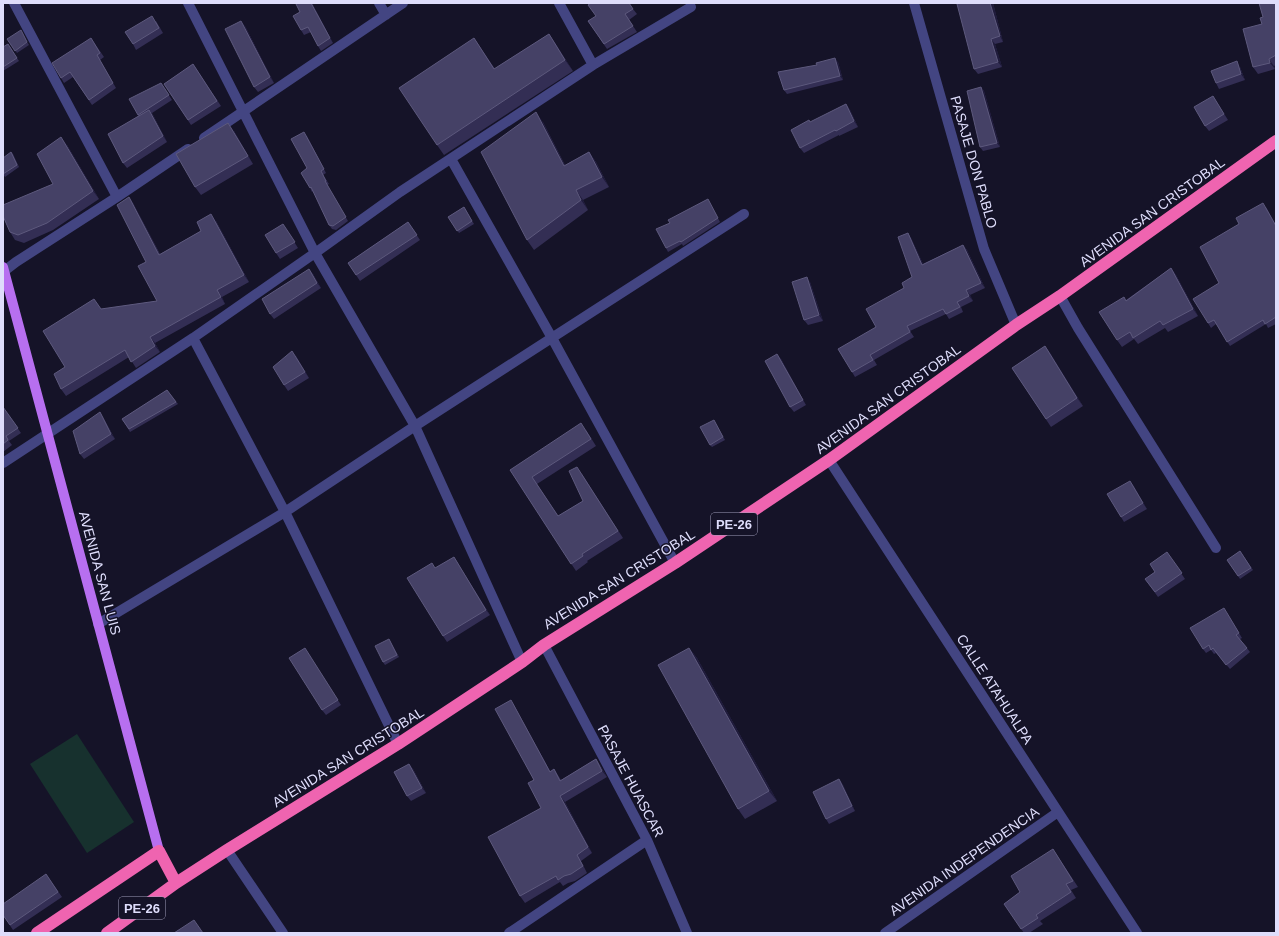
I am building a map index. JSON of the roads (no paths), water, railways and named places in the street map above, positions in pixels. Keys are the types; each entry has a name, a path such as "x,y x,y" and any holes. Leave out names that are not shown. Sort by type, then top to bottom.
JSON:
{"highway":[{"name":"AVENIDA SAN CRISTOBAL","path":"107,933 176,883 398,744 522,662 544,645 675,563 829,460 1016,325 1060,296 1276,141"},
{"name":"AVENIDA SAN LUIS","path":"159,851 176,883"},
{"path":"37,933 159,851"}],"main road":[{"name":"AVENIDA SAN LUIS","path":"3,270 159,851"}],"street":[{"path":"14,3 117,197"},
{"path":"188,3 315,253 415,426 522,662"},
{"path":"380,3 386,15"},
{"path":"3,270 117,197 403,3"},
{"path":"560,3 593,66"},
{"name":"PASAJE DON PABLO","path":"914,3 984,249 1016,325"},
{"path":"3,463 47,432 193,338 400,192 593,66 691,7"},
{"path":"451,159 552,338 675,563"},
{"path":"98,624 285,512 415,426 744,214"},
{"path":"1060,296 1078,328 1216,548"},
{"path":"193,338 285,512 398,744"},
{"name":"CALLE ATAHUALPA","path":"829,460 1137,933"},
{"name":"PASAJE HUASCAR","path":"544,645 647,840 687,933"},
{"name":"AVENIDA INDEPENDENCIA","path":"885,933 1058,812"},
{"path":"509,933 647,840"},
{"path":"227,850 283,933"}]}
